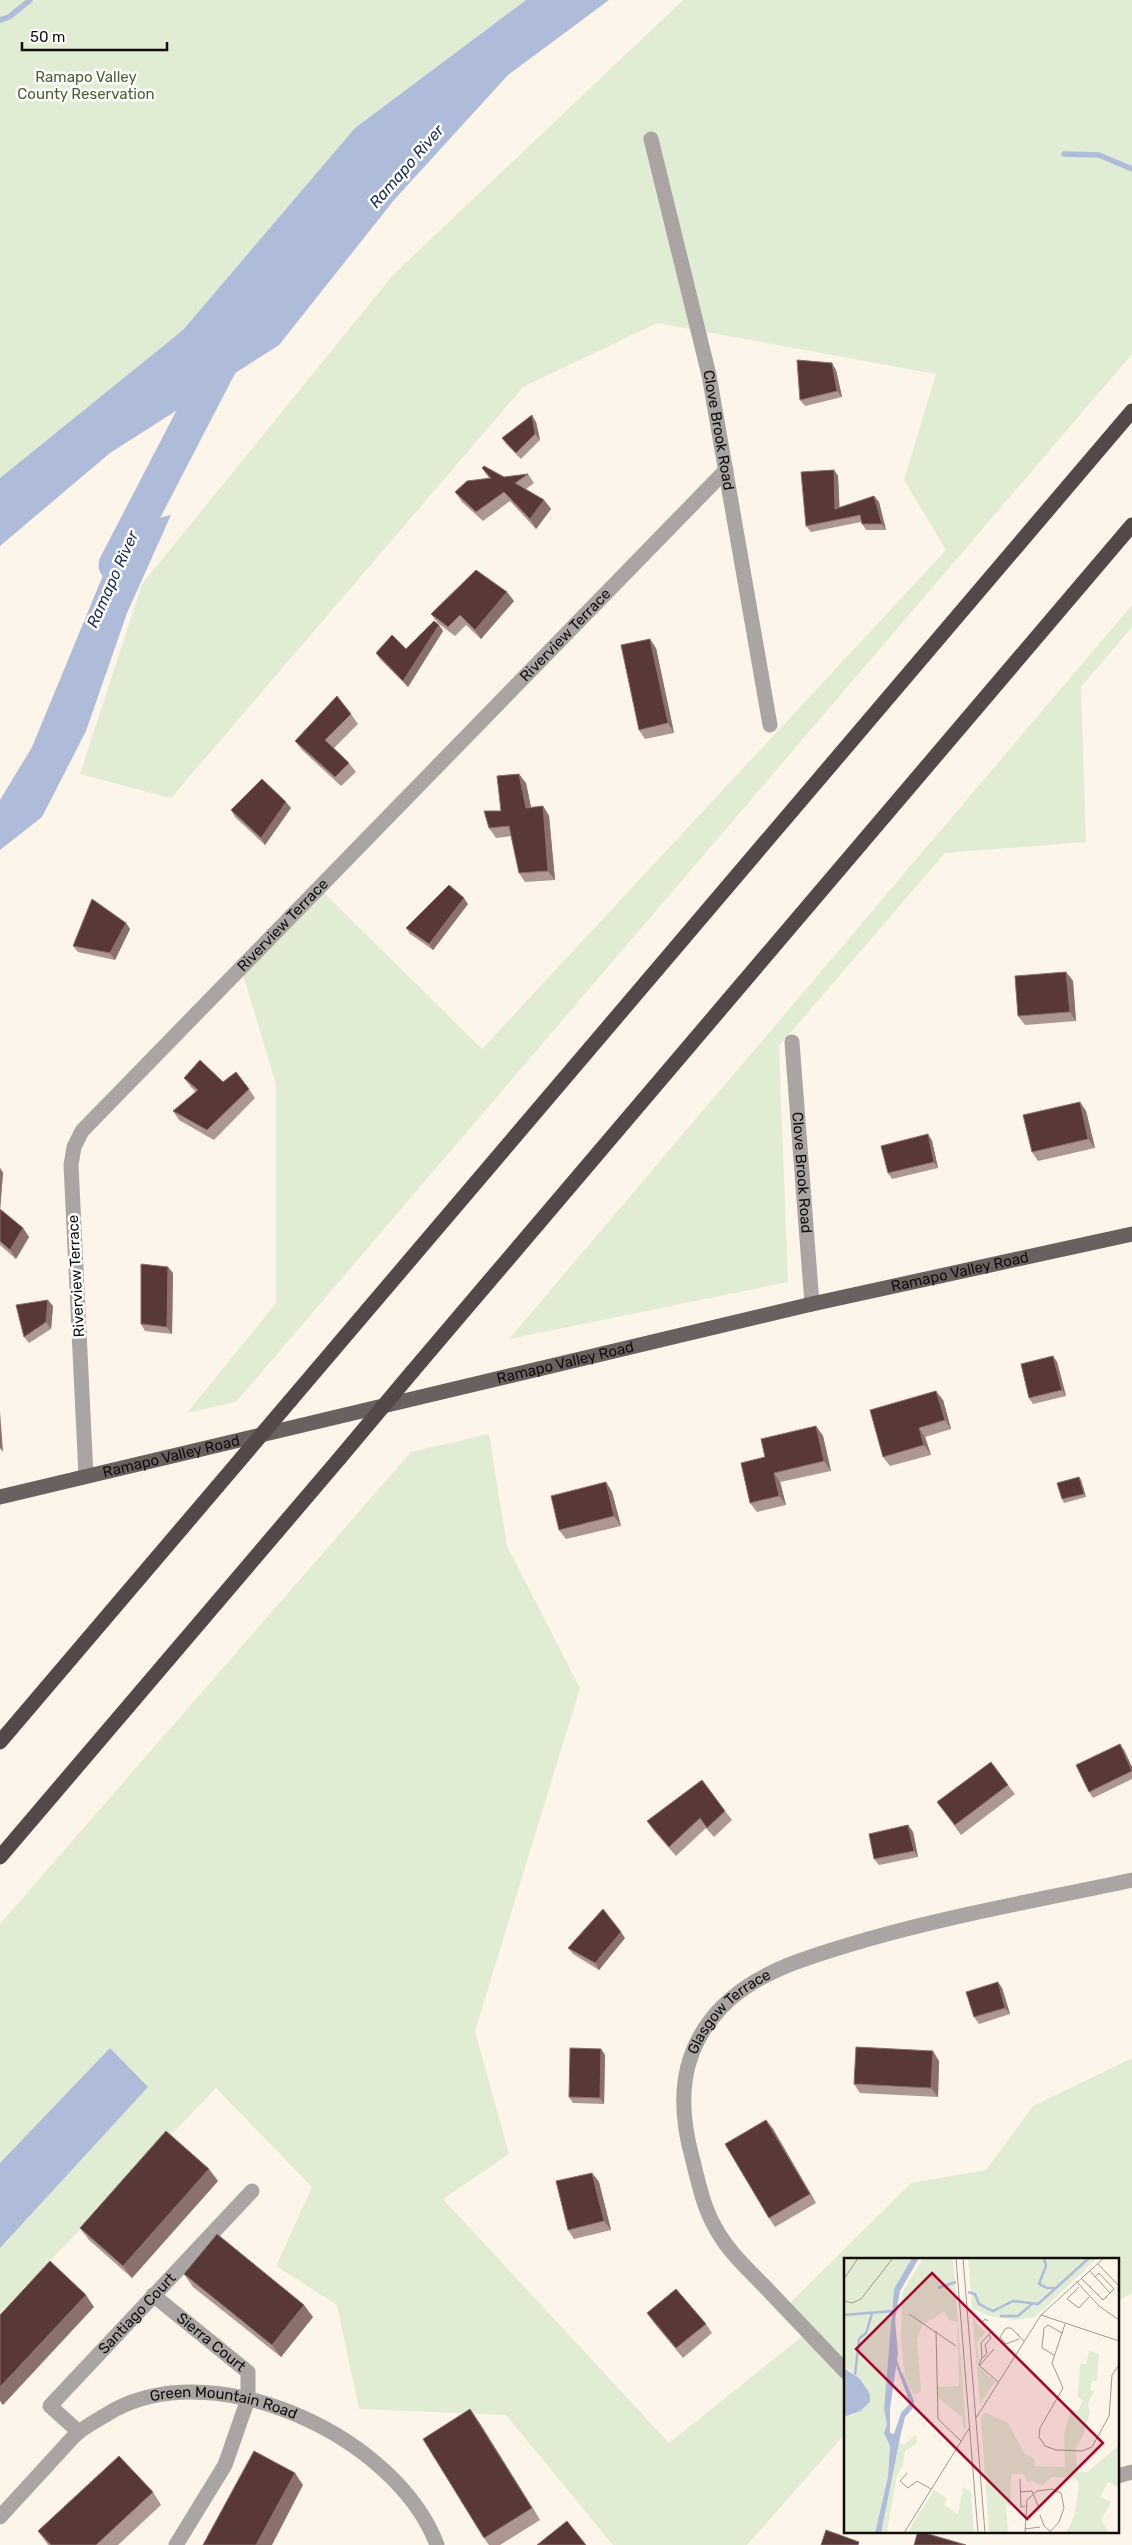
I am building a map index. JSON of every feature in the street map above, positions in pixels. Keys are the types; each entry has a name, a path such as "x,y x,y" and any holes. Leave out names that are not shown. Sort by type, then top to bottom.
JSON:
{"highway":[{"path":"0,1742 1132,411"},
{"path":"0,1857 1132,525"}],"main road":[{"name":"Ramapo Valley Road","path":"0,1497 812,1304 1132,1234"}],"street":[{"name":"Clove Brook Road","path":"651,138 709,375 770,725"},
{"name":"Riverview Terrace","path":"86,1476 71,1165 74,1147 82,1131 726,470"},
{"name":"Clove Brook Road","path":"792,1042 812,1304"},
{"name":"Glasgow Terrace","path":"844,2370 730,2250 711,2218 704,2200 685,2131 682,2107 685,2077 692,2054 705,2028 722,2007 744,1988 778,1970 815,1955 919,1925 1132,1880"},
{"name":"Santiago Court","path":"79,2432 50,2406 252,2191"},
{"name":"Sierra Court","path":"153,2295 248,2372 248,2399"},
{"name":"Green Mountain Road","path":"0,2517 79,2432 117,2409 144,2398 171,2392 201,2391 248,2399 282,2408 318,2424 352,2445 390,2477 418,2506 437,2545"},
{"path":"176,2545 225,2465 248,2399"}],"green space":[{"name":"Ramapo Valley County Reservation","path":"0,0 526,0 355,128 183,330 0,478"},
{"path":"683,0 1132,0 1132,354 236,1402 187,1413 276,1303 276,1084 241,968 316,885 482,1049 946,550 904,480 936,374 657,323 523,387 171,798 80,774 142,584 393,275"},
{"path":"1132,605 1132,627 1081,687 1086,842 945,853 779,1046 788,1282 509,1339"},
{"path":"489,1434 507,1546 580,1688 475,2031 509,2154 443,2199 669,2443 804,2335 783,2310 911,2183 986,2170 1033,2106 1132,2058 1132,2293 1120,2300 1120,2258 844,2258 844,2435 747,2545 613,2545 506,2415 359,2409 337,2305 276,2266 312,2187 216,2088 0,2313 0,1924 411,1452"}],"water":[{"path":"526,0 609,0 508,75 394,200 279,345 110,453 0,546 0,478 183,330 355,128"},
{"path":"171,515 127,613 86,731 42,817 0,850 0,800 32,747 123,527"},
{"path":"110,2048 148,2087 0,2248 0,2163"}],"building":[{"path":"797,360 832,363 837,391 800,400"},
{"path":"532,415 535,434 516,453 502,438"},
{"path":"484,466 504,477 528,474 515,483 544,500 530,519 504,492 476,512 455,492 467,481 491,478 482,468"},
{"path":"834,470 835,509 874,496 882,524 862,524 860,515 806,526 801,472"},
{"path":"476,570 507,592 475,630 460,615 448,627 431,614"},
{"path":"434,621 439,625 403,681 376,653 392,635 406,649"},
{"path":"650,639 668,723 639,730 621,645"},
{"path":"337,696 351,714 325,740 349,763 335,777 295,741"},
{"path":"519,774 526,808 543,806 548,871 519,873 509,826 489,828 484,811 501,811 497,776"},
{"path":"262,779 286,802 261,838 231,810"},
{"path":"449,885 464,898 429,944 406,928"},
{"path":"92,899 126,923 110,953 73,946"},
{"path":"1066,972 1070,1012 1018,1016 1015,976"},
{"path":"200,1060 223,1082 236,1072 249,1089 207,1130 173,1111 198,1090 184,1078"},
{"path":"1080,1102 1088,1139 1032,1152 1023,1115"},
{"path":"928,1134 934,1162 888,1173 881,1146"},
{"path":"0,1209 23,1228 10,1250 0,1241"},
{"path":"141,1264 168,1267 167,1327 141,1324"},
{"path":"48,1300 46,1322 24,1337 16,1305"},
{"path":"1053,1356 1062,1390 1029,1398 1021,1364"},
{"path":"936,1391 945,1420 919,1428 924,1445 883,1457 870,1410"},
{"path":"816,1426 824,1461 774,1473 779,1496 750,1503 741,1463 765,1457 761,1439"},
{"path":"1079,1477 1084,1494 1062,1499 1057,1483"},
{"path":"606,1482 614,1516 559,1530 551,1496"},
{"path":"1120,1744 1132,1771 1089,1792 1076,1765"},
{"path":"991,1762 1008,1785 955,1825 937,1802"},
{"path":"702,1780 725,1811 707,1828 700,1818 669,1847 647,1821"},
{"path":"908,1825 914,1851 874,1859 869,1834"},
{"path":"603,1909 621,1932 595,1963 568,1948"},
{"path":"998,1982 1005,2008 974,2017 966,1992"},
{"path":"856,2047 933,2051 931,2088 854,2084"},
{"path":"570,2048 601,2049 600,2098 569,2097"},
{"path":"766,2120 810,2194 769,2218 725,2144"},
{"path":"166,2131 209,2169 123,2266 80,2228"},
{"path":"592,2173 604,2221 568,2230 556,2181"},
{"path":"217,2234 304,2305 272,2345 184,2274"},
{"path":"50,2261 86,2295 0,2387 0,2315"},
{"path":"676,2289 706,2324 676,2348 647,2313"},
{"path":"470,2409 532,2508 484,2538 423,2439"},
{"path":"254,2451 295,2473 256,2545 203,2545"},
{"path":"119,2456 153,2492 96,2545 51,2545 38,2531"},
{"path":"567,2521 586,2545 537,2545"},
{"path":"826,2530 859,2542 858,2545 821,2545"},
{"path":"918,2532 921,2532 966,2545 914,2545"}],"waterway":[{"path":"0,20 9,17 30,0"},
{"path":"1064,154 1099,155 1132,169"},
{"name":"Ramapo River","path":"116,565 228,349"}]}
